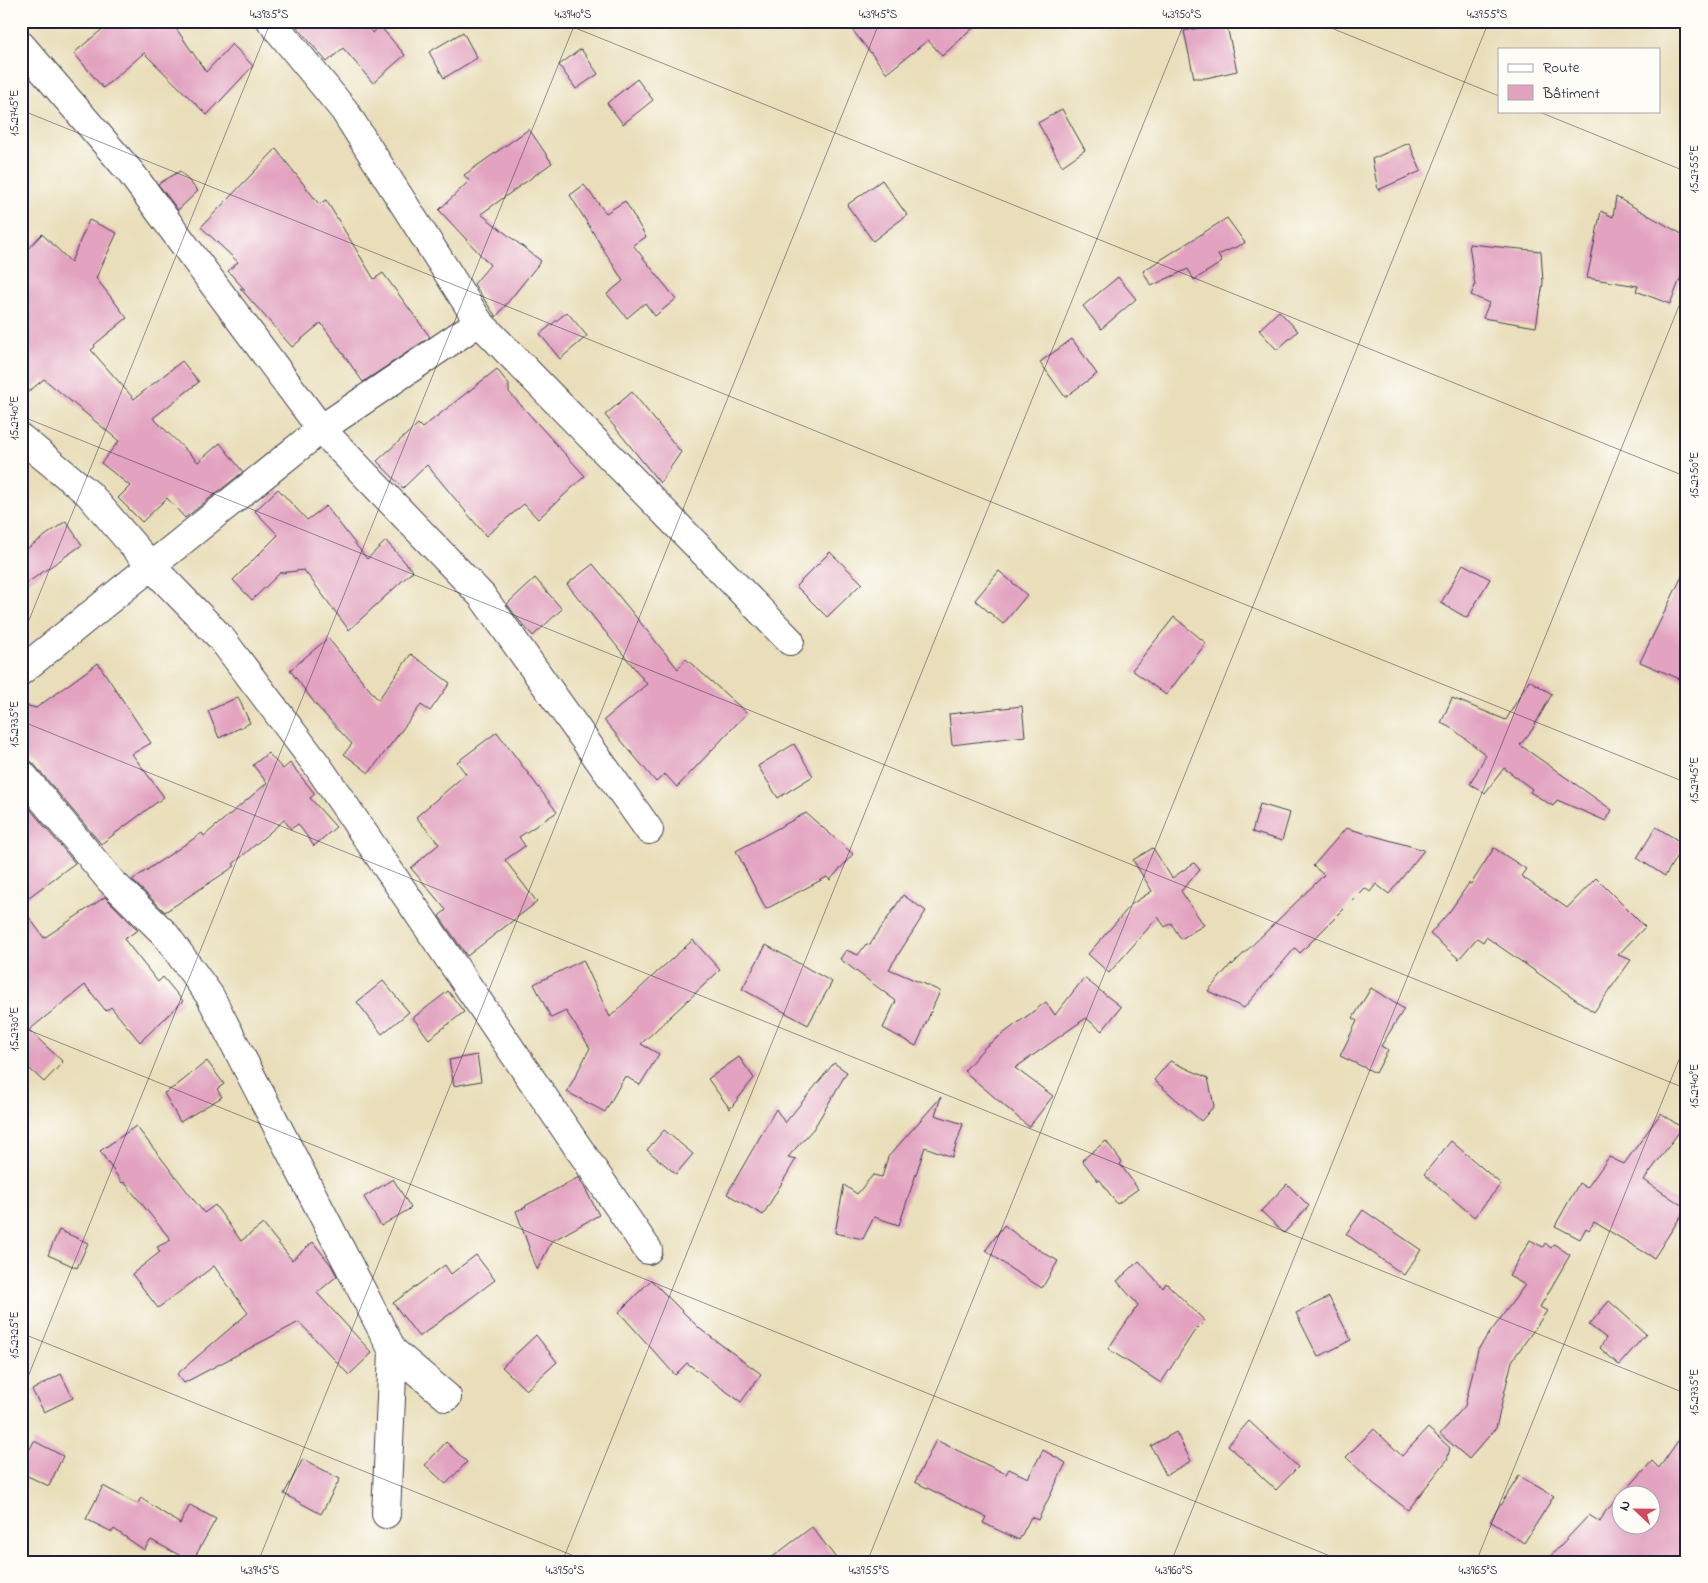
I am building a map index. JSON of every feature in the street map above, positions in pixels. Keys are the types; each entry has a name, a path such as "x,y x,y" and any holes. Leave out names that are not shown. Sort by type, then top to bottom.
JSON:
{"street":[{"path":"271,21 344,110 479,322 790,641"},
{"path":"21,45 131,173 321,429 482,596 649,830"},
{"path":"21,671 321,429 479,322"},
{"path":"21,438 89,494 151,566 221,638 316,765 648,1250"},
{"path":"21,773 110,880 165,934 210,996 393,1351 447,1397"},
{"path":"386,1514 393,1351"}],"building":[{"path":"112,21 171,21 206,72 232,44 253,66 207,115 144,53 103,88 74,53"},
{"path":"292,21 373,21 367,26 372,33 380,26 405,55 373,83 343,48 327,62"},
{"path":"845,21 981,21 942,56 928,40 887,73"},
{"path":"1226,22 1237,71 1206,78 1194,78 1184,31"},
{"path":"463,32 477,58 444,78 429,52"},
{"path":"581,49 598,74 576,89 559,65"},
{"path":"637,79 653,100 623,124 607,103"},
{"path":"1062,109 1085,150 1062,166 1038,123"},
{"path":"529,129 552,163 481,214 541,261 496,317 474,284 490,265 439,210 469,181 464,175"},
{"path":"1409,143 1421,171 1378,190 1372,159"},
{"path":"276,149 319,204 326,200 374,279 383,273 430,337 363,382 321,323 292,347 240,288 245,290 228,271 238,262 201,227"},
{"path":"180,171 198,191 178,210 158,184"},
{"path":"882,180 907,215 873,241 847,205"},
{"path":"584,185 606,213 625,201 646,237 633,245 676,299 655,316 645,303 627,318 607,294 623,281 570,195"},
{"path":"1616,197 1687,237 1687,262 1670,304 1636,291 1638,286 1587,278 1601,211 1613,217"},
{"path":"1227,218 1245,243 1218,255 1222,262 1194,280 1188,269 1151,286 1143,271"},
{"path":"89,220 117,233 96,278 127,318 94,345 95,347 91,350 134,399 182,361 199,382 153,418 198,462 220,443 243,472 185,518 167,498 142,522 118,498 130,486 101,463 119,441 44,379 21,398 21,256 42,234 71,262"},
{"path":"1469,244 1541,251 1543,283 1536,327 1483,318 1489,303 1471,295 1475,286"},
{"path":"1118,277 1136,299 1101,329 1083,306"},
{"path":"1279,311 1298,331 1277,350 1259,330"},
{"path":"567,312 587,336 560,359 540,334"},
{"path":"1072,339 1097,374 1065,397 1040,362"},
{"path":"497,369 509,385 509,392 585,476 538,519 524,504 486,536 427,465 403,488 377,461 418,424 422,428"},
{"path":"632,392 681,452 660,483 605,415"},
{"path":"278,489 307,520 326,506 367,559 386,541 413,571 349,630 304,570 280,573 252,600 233,580 278,535 255,511"},
{"path":"66,521 82,545 21,587 21,553"},
{"path":"830,552 862,583 827,617 796,586"},
{"path":"593,564 678,669 686,659 747,713 677,787 665,774 656,782 604,720 647,684 567,584"},
{"path":"1463,564 1490,579 1467,618 1441,603"},
{"path":"1687,566 1687,682 1640,662"},
{"path":"999,571 1027,595 1003,624 975,600"},
{"path":"535,578 562,609 533,636 507,604"},
{"path":"1174,617 1206,643 1166,695 1132,670"},
{"path":"328,638 378,700 411,654 450,683 430,711 421,705 369,773 344,754 352,744 316,705 290,670"},
{"path":"98,663 151,743 132,754 164,797 101,844 33,763 21,758 21,704 36,708"},
{"path":"1529,680 1552,694 1532,730 1520,745 1612,810 1606,821 1557,800 1553,806 1530,792 1532,789 1504,768 1485,793 1470,784 1486,755 1453,729 1441,723 1452,698 1506,720"},
{"path":"238,697 250,723 219,738 208,711"},
{"path":"1022,706 1025,736 952,745 949,714"},
{"path":"497,732 557,812 519,837 525,846 505,860 537,902 467,956 439,916 446,910 411,868 439,844 416,817 466,774 457,762"},
{"path":"794,744 813,776 778,798 758,766"},
{"path":"268,753 283,769 290,763 315,794 310,798 336,827 314,846 298,824 291,829 284,820 233,864 235,866 165,912 132,880 202,833 204,836 267,783 253,765"},
{"path":"21,798 75,863 21,903"},
{"path":"1260,804 1290,813 1282,841 1252,832"},
{"path":"806,813 853,854 830,880 827,877 766,909 736,851"},
{"path":"1656,827 1684,844 1665,876 1637,858"},
{"path":"1346,828 1424,850 1389,894 1376,884 1370,892 1365,888 1300,953 1295,948 1244,1008 1208,991 1231,964 1324,875 1313,866"},
{"path":"1153,848 1172,878 1194,863 1200,870 1181,891 1204,925 1181,939 1171,923 1165,927 1158,917 1109,973 1088,954 1132,904 1152,891 1133,860"},
{"path":"1494,848 1526,869 1521,876 1567,908 1596,878 1645,927 1618,955 1631,960 1594,1012 1486,937 1483,942 1477,938 1459,959 1430,934 1450,911 1469,883 1471,884"},
{"path":"903,895 926,911 889,969 940,991 916,1046 883,1028 896,1001 840,959 846,950 858,955 866,944 869,946"},
{"path":"105,897 138,930 124,939 158,982 163,977 183,1001 140,1042 111,1007 106,1011 85,985 29,1030 63,1062 44,1082 21,1061 21,906 44,938"},
{"path":"693,940 720,970 641,1044 659,1054 640,1085 625,1076 605,1112 567,1092 590,1048 566,1011 551,1018 534,984 583,960 610,1017"},
{"path":"766,945 832,982 808,1025 742,989"},
{"path":"1084,978 1121,1007 1102,1031 1086,1018 1015,1068 1053,1096 1029,1127 964,1071 985,1047 1046,1002 1055,1015"},
{"path":"383,981 409,1012 382,1034 357,1002"},
{"path":"1371,988 1404,1009 1381,1046 1388,1050 1376,1073 1340,1056 1357,1021 1353,1018"},
{"path":"448,991 464,1012 429,1039 413,1018"},
{"path":"477,1055 481,1081 454,1086 449,1060"},
{"path":"739,1057 754,1078 730,1109 708,1079"},
{"path":"207,1061 224,1084 217,1089 222,1097 180,1122 164,1093 176,1086"},
{"path":"1170,1061 1208,1078 1214,1106 1201,1121 1154,1080"},
{"path":"834,1063 847,1072 814,1128 788,1157 796,1159 763,1215 727,1194 776,1109 785,1123"},
{"path":"941,1097 935,1115 963,1124 952,1157 925,1147 899,1225 874,1217 863,1239 835,1233 844,1185 857,1194 873,1175 882,1177 888,1157"},
{"path":"1661,1113 1682,1128 1644,1180 1686,1208 1654,1258 1594,1222 1589,1230 1586,1228 1580,1239 1555,1226 1579,1183 1587,1188 1609,1157 1624,1164"},
{"path":"136,1126 204,1213 215,1205 241,1241 263,1224 292,1260 313,1242 337,1276 317,1293 372,1353 349,1375 299,1322 184,1383 177,1374 248,1313 214,1266 158,1308 132,1274 160,1252 157,1247 171,1240 124,1182 122,1183 100,1151"},
{"path":"664,1130 693,1154 676,1174 647,1150"},
{"path":"1106,1141 1122,1162 1120,1164 1138,1189 1117,1204 1100,1180 1098,1181 1082,1160"},
{"path":"1451,1141 1501,1184 1474,1217 1424,1174"},
{"path":"579,1177 599,1215 552,1241 537,1270 516,1211"},
{"path":"393,1179 411,1208 381,1226 364,1197"},
{"path":"1287,1184 1309,1206 1284,1233 1261,1211"},
{"path":"1363,1210 1421,1250 1404,1275 1346,1234"},
{"path":"1004,1225 1029,1244 1058,1261 1042,1288 1011,1269 986,1250"},
{"path":"59,1230 88,1243 77,1268 48,1255"},
{"path":"1530,1240 1543,1247 1545,1243 1551,1248 1554,1244 1570,1255 1540,1307 1547,1311 1512,1361 1496,1428 1469,1459 1440,1434 1465,1406 1478,1349 1525,1285 1509,1276"},
{"path":"476,1255 495,1280 419,1337 393,1303 445,1265 451,1274"},
{"path":"1139,1261 1163,1288 1166,1283 1205,1321 1193,1333 1161,1383 1108,1349 1138,1305 1117,1281"},
{"path":"651,1280 700,1329 761,1374 741,1402 687,1363 675,1375 619,1312"},
{"path":"1329,1297 1351,1340 1318,1357 1296,1313"},
{"path":"1609,1301 1646,1334 1619,1365 1600,1348 1606,1338 1589,1325"},
{"path":"536,1335 557,1362 526,1390 502,1367"},
{"path":"61,1374 73,1398 44,1412 32,1390"},
{"path":"1249,1421 1298,1467 1276,1490 1228,1445"},
{"path":"1428,1428 1450,1448 1447,1460 1408,1510 1373,1483 1346,1457 1374,1429 1402,1456"},
{"path":"1687,1428 1687,1562 1545,1562 1589,1515 1600,1522 1610,1507 1610,1536 1660,1536 1660,1486 1630,1486 1652,1461 1659,1468"},
{"path":"1176,1432 1191,1461 1166,1475 1151,1446"},
{"path":"936,1440 1006,1474 1009,1469 1028,1478 1043,1450 1066,1463 1038,1520 1031,1517 1019,1540 983,1523 986,1517 915,1482"},
{"path":"34,1441 63,1456 49,1486 21,1473 21,1467"},
{"path":"446,1442 467,1462 446,1484 425,1465"},
{"path":"303,1459 340,1479 321,1514 284,1494"},
{"path":"1519,1476 1554,1496 1524,1543 1490,1521"},
{"path":"103,1486 137,1504 141,1498 180,1524 190,1505 216,1519 192,1562 151,1540 144,1550 114,1529 112,1532 86,1519"},
{"path":"812,1527 839,1562 766,1562"}]}
